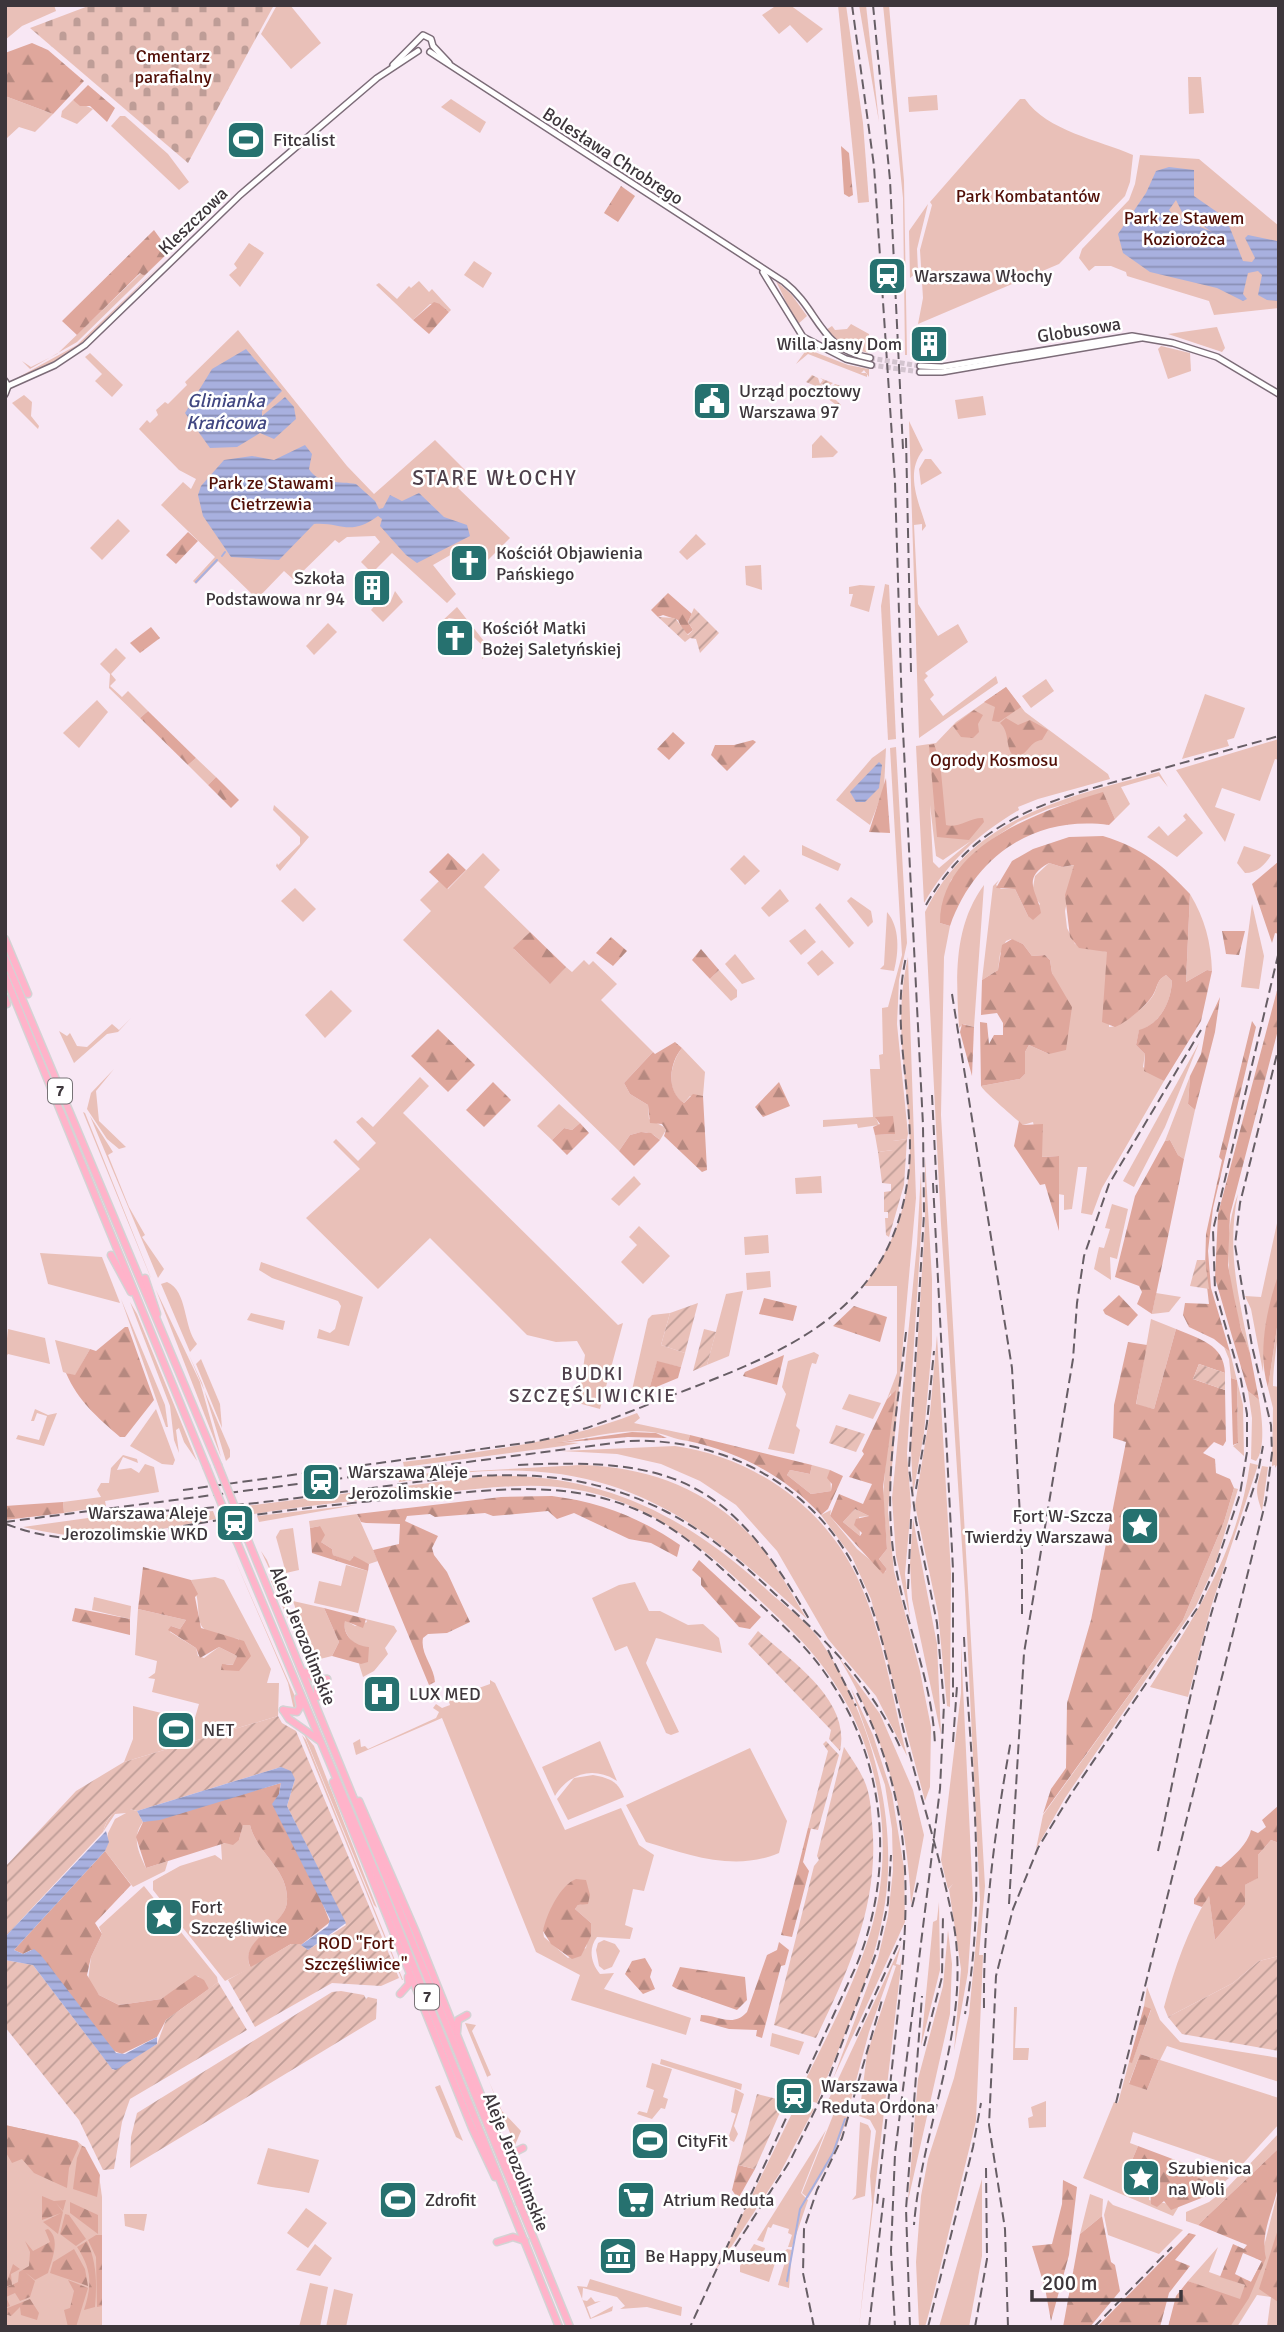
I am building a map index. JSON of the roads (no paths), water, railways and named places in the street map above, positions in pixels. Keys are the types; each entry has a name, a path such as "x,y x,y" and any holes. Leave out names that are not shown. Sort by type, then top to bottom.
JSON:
{"main road":[{"path":"426,35 431,39 431,49 418,51 415,43 418,37 426,35"},
{"name":"Kleszczowa","path":"7,384 55,365 85,345 230,203 393,65 415,43"},
{"name":"Bolesława Chrobrego","path":"431,49 449,64 797,293 835,345 870,361 846,359 803,337 762,271"},
{"name":"Kleszczowa","path":"393,65 418,51"},
{"name":"Globusowa","path":"920,369 1126,336 1144,337 1217,356 1279,394"},
{"path":"5,394 7,384"},
{"path":"5,939 28,994"},
{"name":"Aleje Jerozolimskie","path":"5,958 22,1008 92,1178 141,1309 296,1686 386,1890 570,2327"},
{"name":"Aleje Jerozolimskie","path":"5,976 22,1008"},
{"name":"Aleje Jerozolimskie","path":"92,1178 218,1465 345,1775 386,1890"},
{"path":"111,1255 141,1309"},
{"path":"145,1278 152,1294 159,1326"},
{"path":"152,1294 156,1283"},
{"path":"299,1662 312,1678 327,1679 316,1689 320,1713"},
{"path":"296,1686 300,1707 294,1713 283,1710 320,1741"},
{"path":"331,1767 331,1779 476,2139 503,2191"},
{"path":"345,1775 372,1825 509,2162 520,2195 519,2206"},
{"path":"400,1994 409,1984 409,1972"},
{"path":"457,2034 457,2022 467,2015"},
{"name":"Aleje Jerozolimskie","path":"474,2103 503,2191 559,2327"},
{"path":"509,2162 513,2153 523,2148"},
{"path":"508,2238 516,2221"},
{"path":"497,2242 508,2238 525,2241"}],"water":[{"path":"1169,167 1194,170 1194,196 1217,212 1230,228 1243,261 1252,262 1255,258 1245,238 1248,235 1277,241 1279,301 1267,300 1258,295 1262,275 1258,271 1248,273 1243,294 1247,299 1243,301 1217,288 1150,272 1123,253 1118,234 1146,193 1156,171","holes":["1176,200 1182,212 1212,232 1173,215 1169,210"]},
{"name":"Glinianka Krańcowa","path":"246,349 282,391 262,411 262,416 285,397 294,407 296,419 274,439 260,433 237,447 210,448 185,413 212,369"},
{"path":"305,445 312,454 309,469 318,478 356,484 375,501 379,509 383,508 390,495 402,501 419,493 444,517 467,525 470,536 417,563 406,555 380,526 382,519 378,516 353,527 314,524 279,560 231,557 203,516 198,495 201,486 224,460 252,456 274,460"},
{"path":"879,762 882,765 879,788 865,802 856,802 850,792"},
{"path":"281,1767 291,1771 295,1779 287,1806 346,1923 308,1950 301,1945 328,1926 330,1919 272,1804 279,1794 281,1783 160,1820 143,1822 137,1811"},
{"path":"106,1831 109,1842 105,1851 14,1950 23,1954 34,1949 40,1954 116,2053 125,2054 157,2037 157,2044 116,2070 112,2069 33,1965 5,1960 5,1937"}],"waterway":[{"path":"222,556 225,552"},
{"path":"196,582 217,560"},
{"path":"787,2281 800,2209 833,2153 845,2119"}],"tunnel":[{"path":"870,358 920,366"},
{"path":"871,365 920,372"}],"railway":[{"path":"852,5 874,166 895,482 902,711 923,1125 924,1214 909,1468 916,1521 937,1623 944,1704 940,1789 895,2154 891,2251 895,2327"},
{"path":"873,5 890,180 903,449"},
{"path":"906,438 911,672"},
{"path":"926,905 946,875 967,852 991,832 1045,804 1106,784 1279,736"},
{"path":"1008,2327 1005,2229 989,2125 996,1976 1013,1909 1038,1848 1071,1794 1198,1607 1214,1571 1240,1494 1247,1452 1247,1414 1241,1380 1215,1290 1213,1230 1279,951"},
{"path":"183,1490 532,1442 567,1434 753,1363 792,1343 827,1320 857,1292 882,1259 899,1218 909,1168 910,1141 901,1010 906,957"},
{"path":"952,994 1012,1368 1022,1554 1022,1615"},
{"path":"1009,1904 1024,1653 1073,1359 1084,1256 1109,1184 1201,1030"},
{"path":"1116,2103 1266,1500 1272,1453 1271,1425 1252,1346 1235,1245 1240,1203 1279,1046"},
{"path":"932,1095 937,1193"},
{"path":"933,1183 953,1569 953,1697"},
{"path":"906,1332 893,1444 891,1529 904,1604 929,1698 935,1746"},
{"path":"916,1489 927,1423 934,1351"},
{"path":"5,1522 629,1441 666,1442 737,1460 769,1477 799,1498 824,1523 846,1553 863,1586 877,1623 954,1926 956,2002 951,2039 919,2187 914,2225"},
{"path":"1236,1540 1257,1478 1263,1446"},
{"path":"518,1465 619,1466 658,1474 693,1487 724,1508 752,1536 780,1572 809,1619"},
{"path":"159,1511 236,1505 480,1476 554,1478 591,1484 628,1495 665,1511 709,1538 794,1611 830,1646 862,1684 901,1749"},
{"path":"6,1524 58,1537 106,1538 285,1511 444,1494 527,1489 581,1493 635,1509 682,1536 724,1570 808,1652 825,1673 845,1706 861,1741 872,1777 880,1852 877,1890 857,1964 690,2327"},
{"path":"908,1589 911,1519"},
{"path":"1158,1851 1196,1672 1226,1567"},
{"path":"964,1637 976,1873 972,1968 965,2014"},
{"path":"828,1650 856,1706"},
{"path":"953,1742 957,1686"},
{"path":"857,1693 890,1777 899,1818 906,1899 901,1984 877,2205"},
{"path":"984,2008 991,1873 1011,1740"},
{"path":"727,2259 790,2161 822,2096 878,1948 888,1903 891,1855"},
{"path":"912,1907 919,1878"},
{"path":"924,2046 942,1977 943,1915"},
{"path":"856,2036 901,1938"},
{"path":"910,2327 906,2209 922,1996"},
{"path":"814,2327 803,2273 804,2229 817,2190 842,2138 882,2000"},
{"path":"928,2327 973,2147 981,2103"},
{"path":"975,2327 987,2259 986,2167"},
{"path":"869,2327 884,2195"},
{"path":"1094,2327 1172,2247"}],"place":[{"name":"Fitcalist","path":"246,140"},
{"name":"Warszawa Włochy","path":"887,276"},
{"name":"Willa Jasny Dom","path":"929,344"},
{"name":"Urząd pocztowy Warszawa 97","path":"712,401"},
{"name":"Kościół Objawienia Pańskiego","path":"469,563"},
{"name":"Szkoła Podstawowa nr 94","path":"372,588"},
{"name":"Kościół Matki Bożej Saletyńskiej","path":"455,638"},
{"name":"Warszawa Aleje Jerozolimskie","path":"321,1482"},
{"name":"Warszawa Aleje Jerozolimskie WKD","path":"235,1523"},
{"name":"Fort W-Szcza Twierdzy Warszawa","path":"1140,1526"},
{"name":"LUX MED","path":"382,1694"},
{"name":"NET","path":"176,1730"},
{"name":"Fort Szczęśliwice","path":"164,1917"},
{"name":"Warszawa Reduta Ordona","path":"794,2096"},
{"name":"CityFit","path":"650,2141"},
{"name":"Szubienica na Woli","path":"1141,2178"},
{"name":"Zdrofit","path":"398,2200"},
{"name":"Atrium Reduta","path":"636,2200"},
{"name":"Be Happy Museum","path":"618,2256"}],"district":[{"name":"STARE WŁOCHY","path":"495,478"},
{"name":"BUDKI SZCZĘŚLIWICKIE","path":"593,1385"}],"park label":[{"name":"Cmentarz parafialny","path":"173,66"},
{"name":"Park Kombatantów","path":"1028,196"},
{"name":"Park ze Stawem Koziorożca","path":"1184,228"},
{"name":"Park ze Stawami Cietrzewia","path":"271,493"},
{"name":"Ogrody Kosmosu","path":"994,760"},
{"name":"ROD \"Fort Szczęśliwice\"","path":"356,1953"}]}
